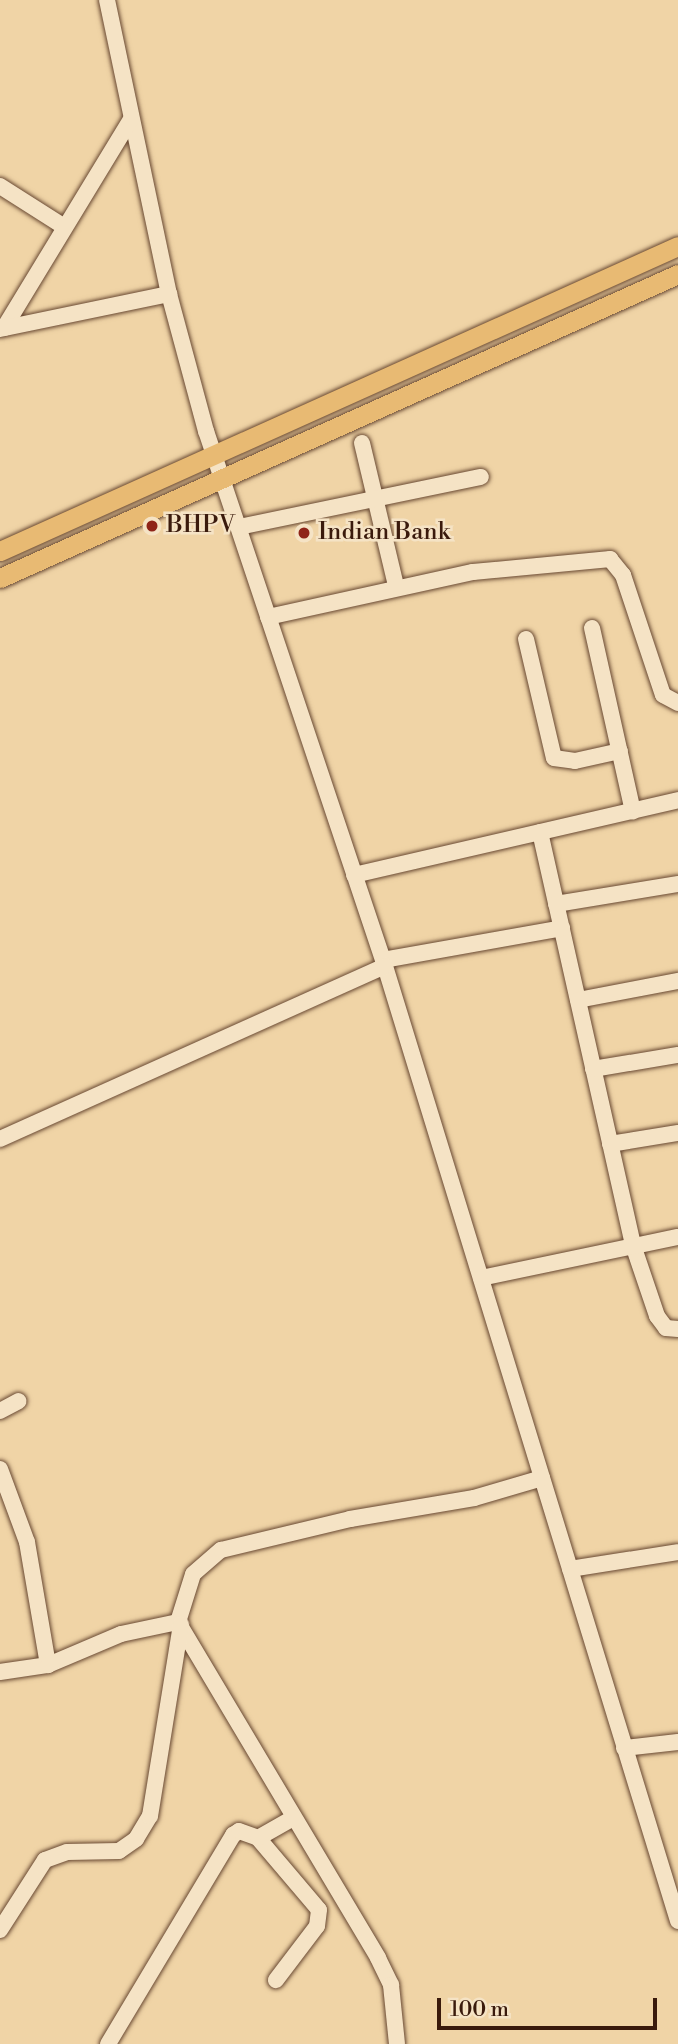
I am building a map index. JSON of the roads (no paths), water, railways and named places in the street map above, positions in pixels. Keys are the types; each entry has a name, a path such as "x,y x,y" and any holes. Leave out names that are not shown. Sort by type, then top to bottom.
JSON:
{"main road":[{"path":"0,551 678,246"},
{"path":"0,578 678,274"}],"street":[{"path":"107,0 170,294 220,478 239,527 384,963 624,1748 670,1868 678,1921"},
{"path":"2,328 131,119"},
{"path":"0,186 63,226"},
{"path":"2,328 170,294"},
{"path":"362,443 379,501 396,586"},
{"path":"239,527 379,501 481,477"},
{"path":"268,617 396,586 532,563 610,559 623,575 663,695 678,703"},
{"path":"592,628 633,811"},
{"path":"527,639 554,758 575,761 620,751"},
{"path":"354,875 678,800"},
{"path":"540,832 633,1245 657,1317 666,1328 678,1329"},
{"path":"556,904 677,887"},
{"path":"0,1139 384,963 562,929"},
{"path":"578,1000 678,981"},
{"path":"593,1069 678,1055"},
{"path":"610,1144 678,1133"},
{"path":"481,1279 678,1237"},
{"path":"0,1411 19,1401"},
{"path":"0,1469 27,1542 48,1665"},
{"path":"0,1930 45,1860 67,1852 119,1851 136,1839 150,1816 180,1623 193,1574 221,1550 310,1527 474,1498 542,1478"},
{"path":"570,1569 678,1552"},
{"path":"0,1672 48,1665 121,1634 180,1623"},
{"path":"180,1623 378,1958 391,1985 397,2044"},
{"path":"624,1748 678,1742"},
{"path":"108,2044 233,1835 258,1838 293,1818"},
{"path":"258,1838 319,1909 317,1926 276,1980"}],"place":[{"name":"BHPV","path":"152,526"},
{"name":"Indian Bank","path":"304,533"}]}
